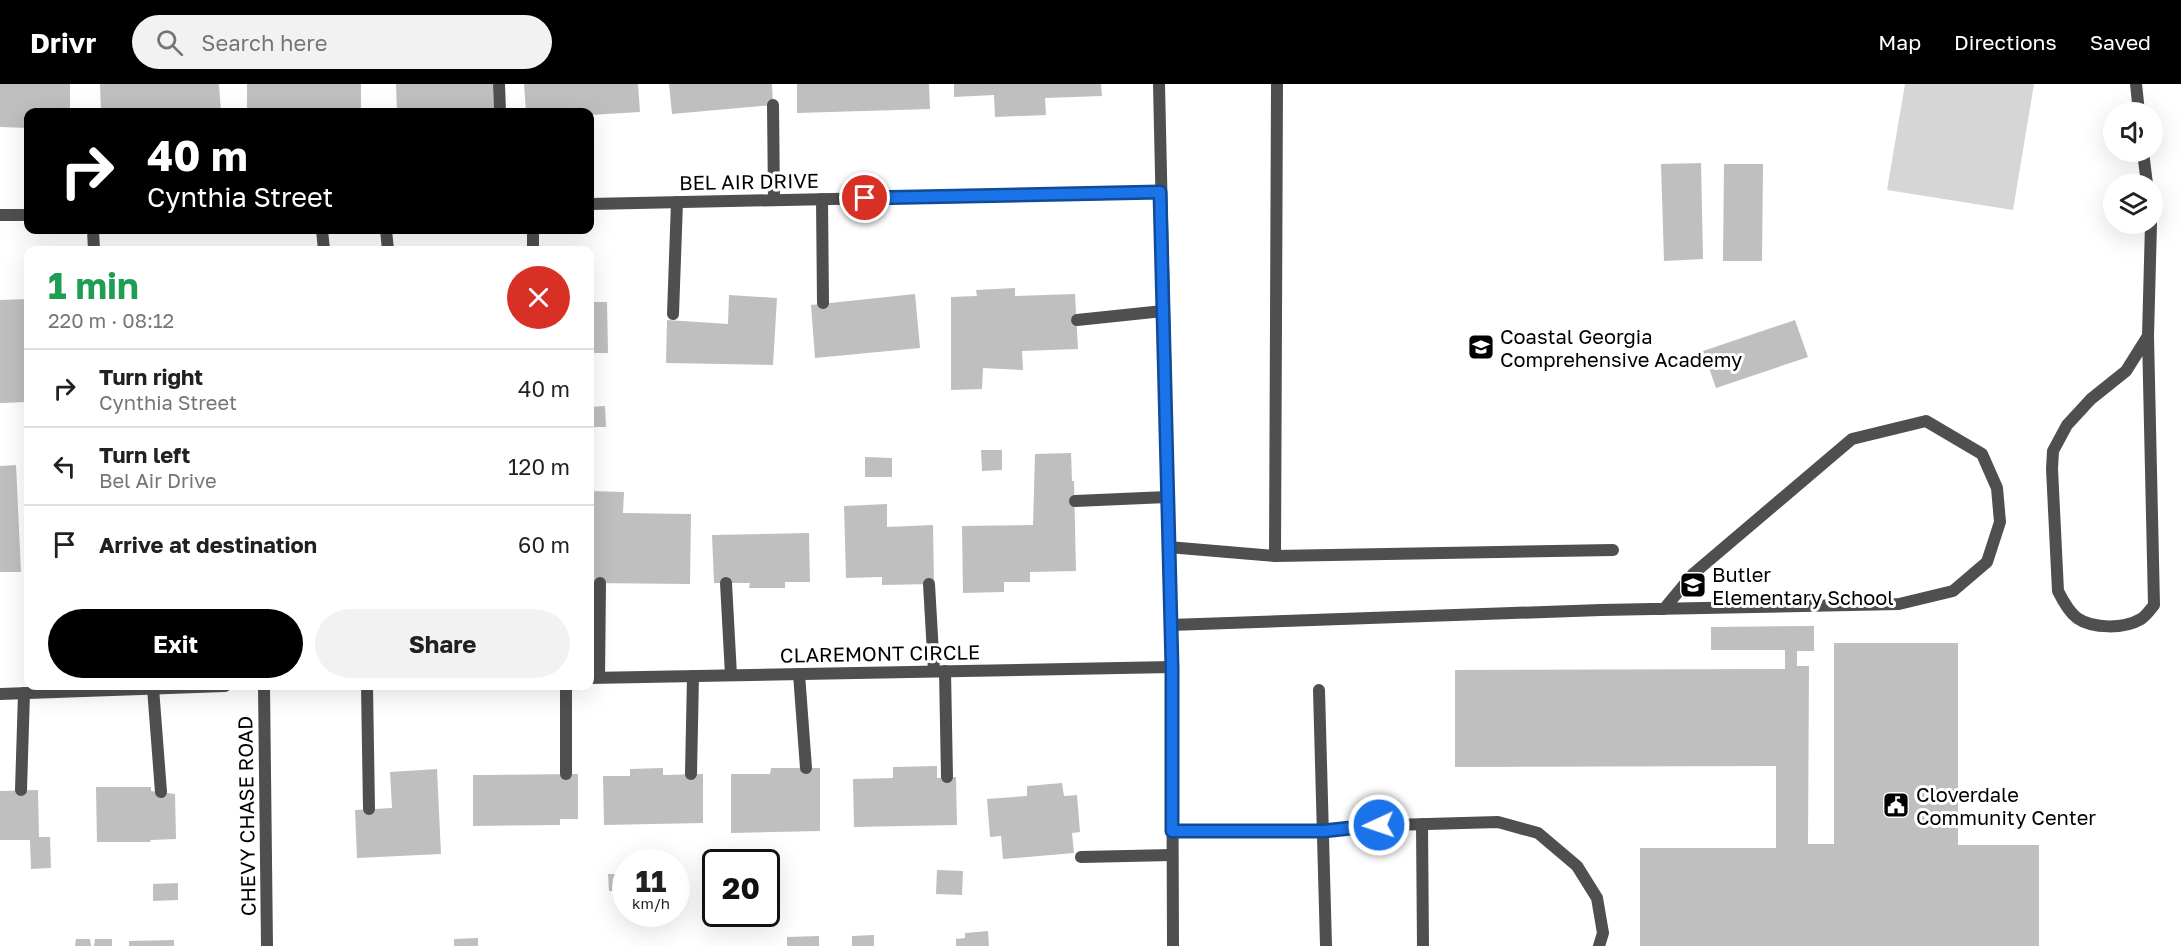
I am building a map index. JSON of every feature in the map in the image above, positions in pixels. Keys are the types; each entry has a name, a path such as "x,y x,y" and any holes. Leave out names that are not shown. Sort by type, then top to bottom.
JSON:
{"street":[{"path":"499,84 500,108"},
{"path":"1159,84 1172,667 1173,946"},
{"path":"1275,556 1277,84"},
{"path":"2136,84 2138,102"},
{"path":"773,105 774,200"},
{"name":"BEL AIR DRIVE","path":"594,204 1160,192"},
{"path":"822,199 823,303"},
{"path":"673,314 677,202"},
{"path":"0,215 24,215"},
{"path":"2148,336 2126,371 2091,399 2067,425 2053,451 2058,591 2065,605 2078,618 2095,625 2121,626 2142,619 2154,605 2148,336 2151,234"},
{"path":"1077,320 1163,311"},
{"path":"1170,625 1899,604 1953,591 1987,562 2000,522 1998,488 1982,454 1926,422 1852,439 1693,574 1664,609"},
{"path":"1075,501 1167,497"},
{"path":"1168,547 1275,556 1612,550"},
{"path":"594,677 600,583"},
{"path":"726,583 731,675"},
{"path":"929,584 939,671 947,777"},
{"name":"CLAREMONT CIRCLE","path":"594,677 1172,667"},
{"path":"799,674 806,768"},
{"path":"691,774 693,676"},
{"path":"0,694 92,690"},
{"path":"160,690 161,792"},
{"name":"CHEVY CHASE ROAD","path":"264,690 267,946"},
{"path":"367,690 369,809"},
{"path":"566,690 566,774"},
{"path":"1319,690 1326,946"},
{"path":"21,790 24,693"},
{"path":"1172,831 1323,831 1357,826 1498,822 1538,833 1577,866 1597,898 1603,933 1599,946"},
{"path":"1422,824 1424,946"},
{"path":"1081,857 1172,855"}],"shaded area":[{"path":"1905,84 2034,84 2013,210 1887,190"}],"building":[{"path":"0,84 70,84 70,108 24,108 24,128 0,127"},
{"path":"100,84 219,84 221,108 101,108"},
{"path":"247,84 361,84 361,108 247,108"},
{"path":"396,84 493,84 494,108 397,108"},
{"path":"524,84 638,84 640,112 594,115 594,108 526,108"},
{"path":"669,84 772,84 773,105 672,114"},
{"path":"797,84 929,84 930,109 797,113"},
{"path":"954,84 1101,84 1102,96 1045,98 1046,115 995,117 994,95 954,97"},
{"path":"1701,163 1703,259 1664,261 1661,164"},
{"path":"1724,164 1763,164 1762,261 1723,261"},
{"path":"1015,288 1015,296 1075,294 1078,349 1022,351 1023,370 983,368 982,389 951,390 951,297 977,296 976,290"},
{"path":"915,294 920,348 815,358 811,305"},
{"path":"729,295 777,298 773,365 666,363 667,320 728,324"},
{"path":"24,299 24,402 0,403 0,300"},
{"path":"594,302 607,302 608,353 594,353"},
{"path":"1795,320 1808,357 1716,388 1703,351"},
{"path":"605,406 606,427 594,427 594,407"},
{"path":"981,450 1002,450 1002,470 982,471"},
{"path":"1071,453 1072,481 1074,481 1076,571 1030,572 1030,582 1004,582 1004,592 963,593 962,526 1033,525 1035,454"},
{"path":"865,457 892,458 892,477 865,477"},
{"path":"16,465 21,572 0,572 0,466"},
{"path":"594,491 624,492 623,513 691,514 690,584 594,583"},
{"path":"887,504 887,527 933,525 934,584 882,585 882,577 846,578 844,506"},
{"path":"809,533 810,582 785,582 785,588 749,588 750,583 714,583 712,535"},
{"name":"Cloverdale Community Center","path":"1814,626 1814,651 1797,651 1797,666 1809,666 1808,844 1834,844 1834,643 1958,643 1958,845 2039,845 2039,946 1640,946 1640,848 1776,848 1776,766 1455,767 1455,670 1785,669 1785,650 1711,650 1711,627"},
{"path":"937,766 937,778 956,777 957,825 854,827 853,779 893,778 893,767"},
{"path":"663,768 663,775 703,774 703,823 604,825 603,776 630,776 630,769"},
{"path":"771,768 820,768 820,831 731,833 731,774 770,774"},
{"path":"437,769 441,854 357,858 355,810 392,808 390,772"},
{"path":"578,774 578,819 560,819 560,825 473,826 473,775"},
{"path":"1062,783 1064,796 1077,795 1080,832 1072,833 1074,853 1003,859 1001,836 990,837 987,799 1027,796 1027,786"},
{"path":"96,787 151,787 151,791 175,794 176,839 151,840 150,842 97,842"},
{"path":"38,790 39,837 50,837 51,868 31,869 30,840 0,840 0,791"},
{"path":"937,870 963,871 962,895 936,894"},
{"path":"608,874 612,874 612,891 609,891"},
{"path":"178,883 178,900 153,901 153,884"},
{"path":"988,931 989,946 956,946 956,939 965,938 965,933"},
{"path":"874,935 874,946 852,946 852,936"},
{"path":"819,936 819,946 787,946 787,937"},
{"path":"478,938 478,946 454,946 454,939"},
{"path":"76,939 90,939 91,946 75,946"},
{"path":"95,939 112,939 112,946 94,946"},
{"path":"174,940 174,946 129,946 129,941"}],"place":[{"name":"Coastal Georgia Comprehensive Academy","path":"1481,347"},
{"name":"Butler Elementary School","path":"1693,585"},
{"name":"Cloverdale Community Center","path":"1896,805"}],"route":[{"path":"865,198 1160,192 1172,667 1172,831 1323,831 1379,825"}]}
